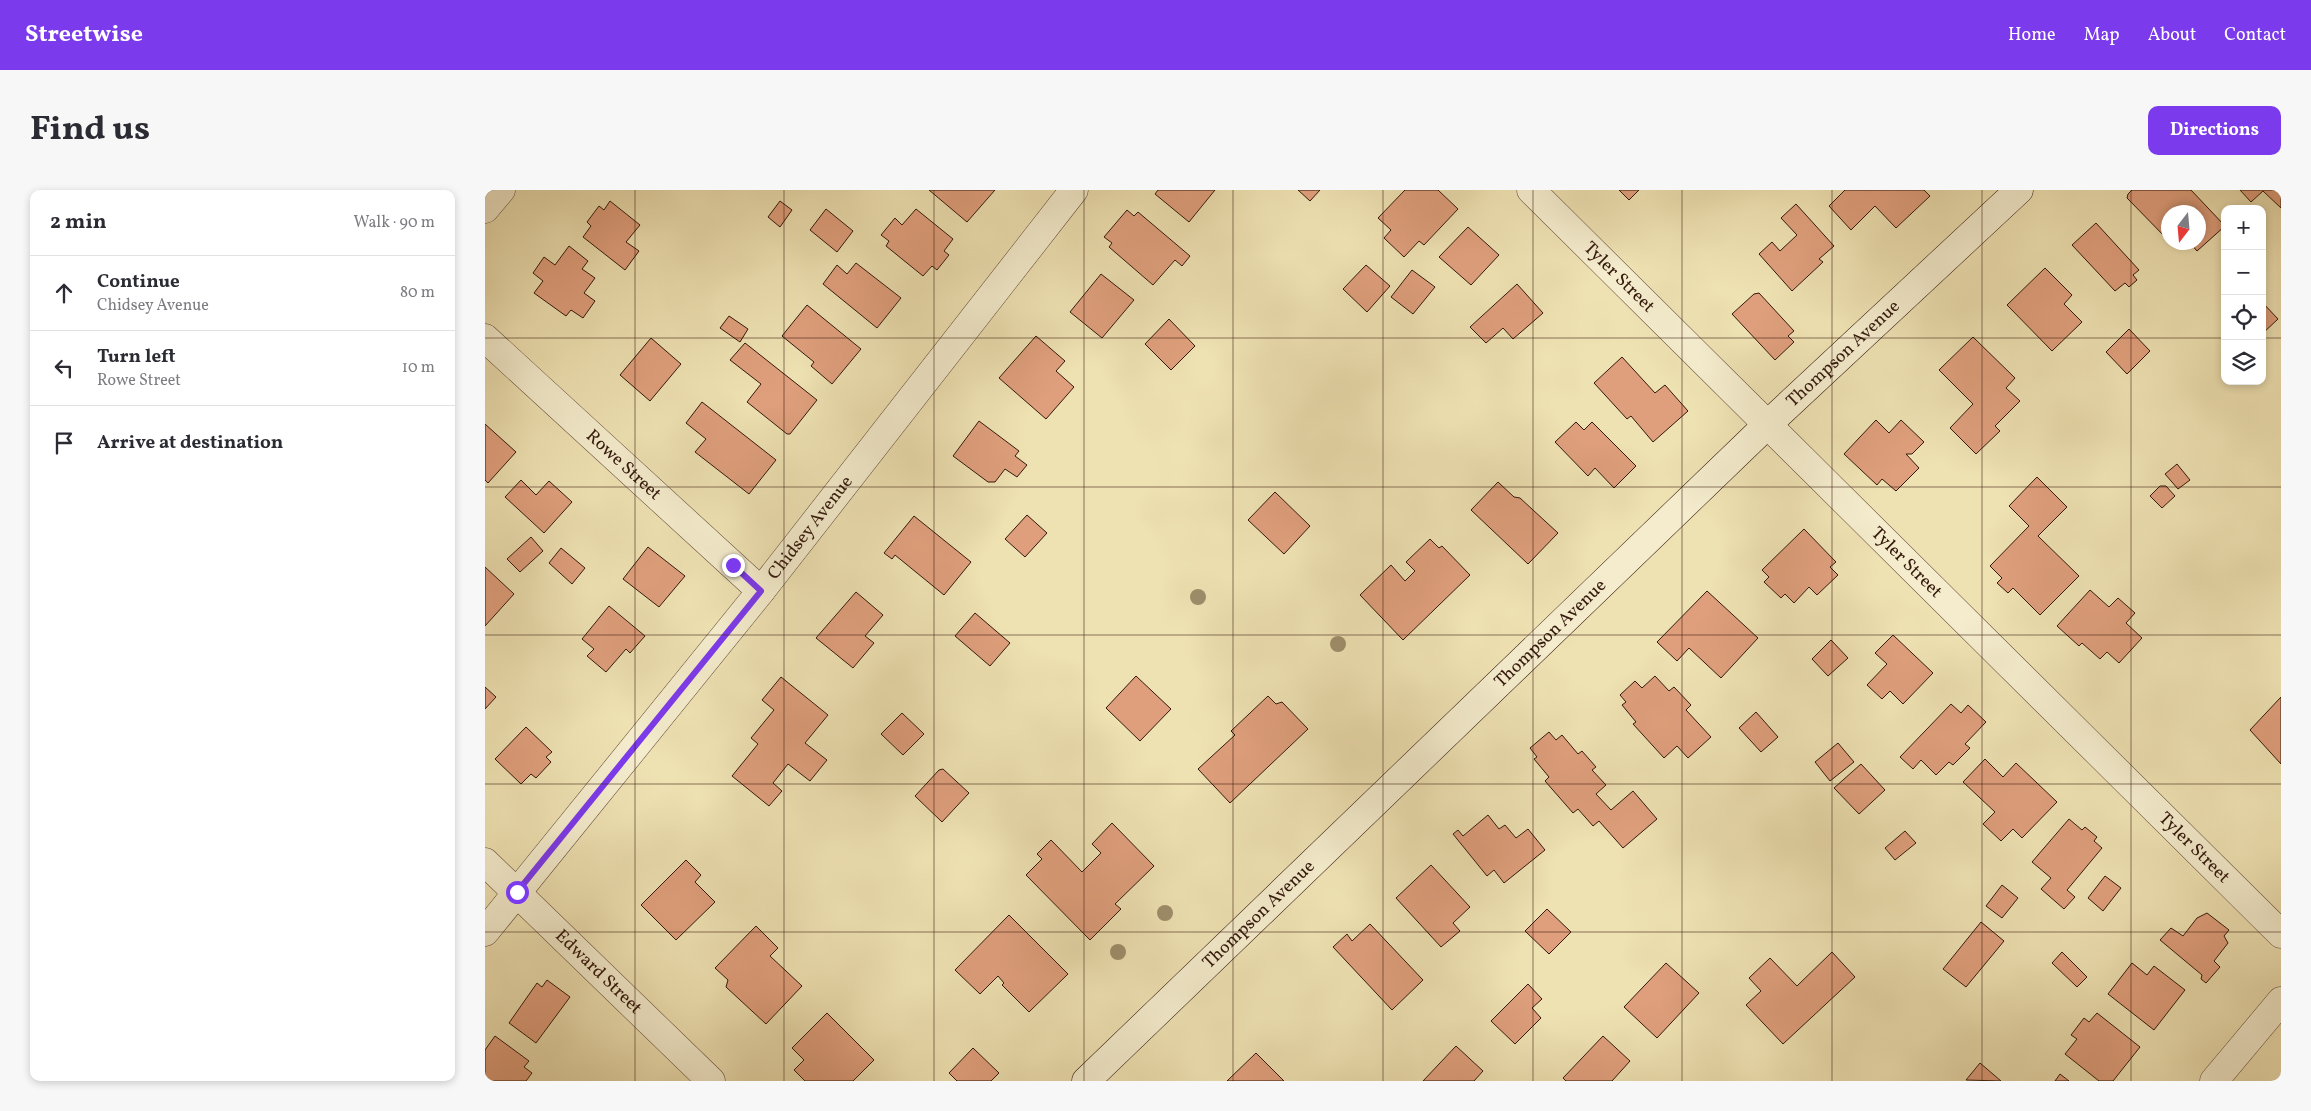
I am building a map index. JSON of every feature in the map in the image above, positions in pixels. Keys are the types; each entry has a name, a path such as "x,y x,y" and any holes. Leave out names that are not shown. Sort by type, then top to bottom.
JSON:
{"street":[{"path":"485,209 501,190"},
{"name":"Chidsey Avenue","path":"485,932 761,591 1074,190"},
{"name":"Tyler Street","path":"1531,190 2281,934"},
{"name":"Thompson Avenue","path":"1086,1081 1768,424 2019,190"},
{"name":"Rowe Street","path":"485,338 761,591"},
{"name":"Edward Street","path":"485,862 711,1081"},
{"path":"2214,1081 2281,1001"}],"building":[{"path":"929,190 995,190 967,222"},
{"path":"1158,190 1215,190 1189,222 1155,194"},
{"path":"1298,190 1320,190 1310,201"},
{"path":"1405,190 1438,190 1458,209 1424,245 1419,241 1404,257 1384,238 1391,230 1378,218"},
{"path":"1619,190 1639,190 1629,200"},
{"path":"1845,190 1924,190 1930,196 1896,228 1875,206 1851,230 1829,206"},
{"path":"2132,190 2191,190 2205,205 2161,205 2161,233 2127,198"},
{"path":"2240,190 2281,190 2281,208 2263,191 2251,202"},
{"path":"610,201 640,225 626,242 639,251 625,270 583,237 591,226 587,222 599,206 604,210"},
{"path":"780,201 792,210 780,227 768,217"},
{"path":"1796,204 1834,246 1819,259 1823,262 1792,291 1759,254 1772,242 1780,251 1797,235 1781,218"},
{"path":"2206,206 2221,222 2221,230 2206,243"},
{"path":"826,209 853,231 837,252 810,230"},
{"path":"916,209 953,239 944,251 949,255 937,270 932,266 923,276 886,246 889,241 881,235 895,218 902,225"},
{"path":"1127,210 1134,216 1138,212 1190,256 1182,266 1175,260 1153,285 1109,247 1112,243 1104,237"},
{"path":"2096,223 2139,270 2133,275 2137,280 2129,287 2125,283 2115,291 2072,245"},
{"path":"1468,227 1499,255 1471,285 1439,257"},
{"path":"569,246 588,261 582,269 595,278 584,293 595,301 583,318 571,310 566,316 534,293 543,281 533,273 544,257 555,265"},
{"path":"856,263 901,298 877,328 823,284 837,265 847,274"},
{"path":"1366,265 1390,286 1367,312 1343,289"},
{"path":"2045,268 2072,295 2064,304 2082,322 2052,351 2007,305"},
{"path":"1412,270 1435,287 1413,314 1391,297"},
{"path":"1101,274 1134,300 1102,338 1070,312"},
{"path":"1517,284 1543,313 1513,339 1503,328 1486,343 1470,327"},
{"path":"1759,293 1794,331 1788,336 1794,342 1775,360 1732,314 1754,294"},
{"path":"807,305 861,349 832,384 811,366 814,362 782,336"},
{"path":"2266,306 2278,319 2266,330"},
{"path":"729,316 748,329 740,342 720,328"},
{"path":"1169,319 1195,346 1171,370 1145,344"},
{"path":"2129,329 2150,351 2127,374 2106,352"},
{"path":"1036,336 1065,361 1056,371 1074,387 1046,419 999,378"},
{"path":"1973,337 2015,378 2006,388 2020,401 1995,426 2000,431 1976,454 1950,428 1973,404 1939,370"},
{"path":"651,338 681,364 650,401 620,375"},
{"path":"745,343 817,400 790,434 787,434 747,402 761,384 730,360"},
{"path":"1622,357 1655,393 1665,385 1688,411 1653,442 1631,416 1627,419 1594,383"},
{"path":"702,402 776,460 749,494 695,452 706,439 686,423"},
{"path":"1876,420 1889,433 1901,420 1924,442 1912,454 1906,454 1919,468 1896,491 1882,479 1877,485 1844,454"},
{"path":"979,421 1019,451 1015,456 1027,465 1017,477 1005,469 995,482 988,482 953,456"},
{"path":"1576,422 1584,430 1592,422 1636,466 1614,488 1595,468 1588,476 1555,442"},
{"path":"485,424 516,452 488,483 485,480"},
{"path":"2177,464 2190,480 2178,489 2165,474"},
{"path":"2037,477 2067,507 2038,536 2079,576 2040,615 2013,588 2008,593 1997,583 2002,578 1990,566 2029,526 2009,506"},
{"path":"521,480 536,495 549,481 572,502 544,533 505,497"},
{"path":"1498,482 1514,497 1520,498 1558,533 1528,564 1471,510"},
{"path":"2160,486 2166,486 2175,496 2162,508 2150,496"},
{"path":"1275,492 1310,526 1284,554 1248,520"},
{"path":"1027,515 1047,533 1025,557 1005,539"},
{"path":"914,516 971,562 944,595 895,555 892,559 884,553"},
{"path":"1804,529 1836,562 1830,567 1838,575 1817,595 1809,587 1794,603 1785,594 1781,598 1764,582 1769,577 1762,570"},
{"path":"531,537 543,551 520,572 507,559"},
{"path":"1430,539 1439,548 1442,546 1470,575 1403,640 1360,595 1391,565 1405,581 1415,571 1406,562"},
{"path":"648,547 685,576 659,607 623,579"},
{"path":"561,548 585,568 572,584 549,563"},
{"path":"485,567 514,594 485,626"},
{"path":"2090,590 2109,607 2118,598 2135,613 2126,623 2142,638 2119,663 2107,652 2100,659 2082,643 2079,646 2057,626"},
{"path":"1707,591 1758,638 1721,678 1689,648 1677,661 1657,642"},
{"path":"856,592 883,615 865,636 874,643 853,668 816,638"},
{"path":"609,606 645,636 630,653 626,649 606,672 587,656 594,649 582,639"},
{"path":"975,613 1010,643 990,666 955,636"},
{"path":"1893,635 1933,673 1903,704 1890,691 1882,699 1867,685 1887,664 1875,653"},
{"path":"1831,640 1848,658 1828,676 1812,659"},
{"path":"1136,676 1171,709 1140,741 1106,708"},
{"path":"1655,676 1669,691 1674,687 1691,705 1686,710 1711,737 1688,758 1677,746 1664,758 1633,724 1636,722 1622,705 1626,702 1620,695 1635,681 1642,688"},
{"path":"781,677 828,715 805,743 827,760 810,781 788,764 773,783 782,791 769,806 732,776 758,744 751,738 774,710 762,700"},
{"path":"485,687 496,697 485,709"},
{"path":"1268,696 1276,704 1282,702 1308,729 1230,803 1198,769 1235,735 1231,731"},
{"path":"2281,697 2281,764 2250,730"},
{"path":"1951,704 1961,713 1968,705 1986,722 1965,744 1970,748 1953,765 1949,762 1936,775 1921,760 1913,769 1900,757"},
{"path":"1756,712 1778,737 1761,752 1739,728"},
{"path":"902,713 924,734 903,755 881,734"},
{"path":"526,727 552,752 546,757 551,762 536,778 531,774 521,784 495,759"},
{"path":"1549,732 1556,740 1562,735 1578,754 1582,751 1596,767 1592,770 1606,785 1596,794 1611,810 1633,791 1657,819 1623,848 1599,821 1593,826 1578,809 1573,813 1545,781 1549,777 1534,759 1537,757 1530,748"},
{"path":"1838,743 1854,762 1830,781 1815,762"},
{"path":"1985,759 2003,777 2016,763 2057,802 2022,838 2013,829 2001,841 1983,824 1995,812 1963,782"},
{"path":"1861,764 1885,790 1859,814 1834,788"},
{"path":"943,769 969,793 942,822 915,796 939,770"},
{"path":"1488,815 1499,829 1505,825 1516,838 1528,829 1545,850 1504,883 1494,870 1487,876 1453,834 1458,830 1463,836"},
{"path":"2069,819 2082,830 2085,827 2097,837 2094,841 2102,848 2067,890 2075,897 2064,909 2041,889 2051,878 2032,862"},
{"path":"1112,823 1154,866 1115,904 1121,909 1090,940 1026,875 1042,859 1037,854 1051,840 1082,872 1101,853 1092,844"},
{"path":"1905,831 1916,843 1895,860 1885,848"},
{"path":"686,860 701,875 695,882 715,902 676,940 641,905"},
{"path":"1431,865 1470,907 1453,923 1460,931 1441,947 1396,898"},
{"path":"2105,876 2121,888 2103,911 2088,898"},
{"path":"2002,885 2018,898 2002,918 1986,906"},
{"path":"1547,909 1571,932 1549,954 1525,931"},
{"path":"2207,913 2229,930 2224,936 2228,943 2214,961 2220,967 2206,983 2201,979 2202,975 2160,940 2171,928 2183,936 2197,918"},
{"path":"1009,915 1068,974 1029,1012 1002,985 1004,983 998,976 980,994 955,970"},
{"path":"1981,922 2004,941 1966,987 1943,969"},
{"path":"1370,924 1423,980 1392,1010 1333,947 1347,934 1352,941"},
{"path":"756,926 778,948 770,956 802,986 766,1024 726,987 728,980 715,968"},
{"path":"1832,952 1855,977 1783,1044 1746,1005 1761,991 1749,978 1770,958 1797,986"},
{"path":"2062,952 2087,977 2077,987 2052,963"},
{"path":"1666,963 1699,993 1657,1038 1624,1007"},
{"path":"2132,963 2147,975 2154,966 2185,990 2154,1030 2108,994"},
{"path":"547,980 570,997 536,1043 509,1023 537,983 542,987"},
{"path":"1528,984 1542,999 1532,1008 1541,1018 1515,1044 1491,1021"},
{"path":"827,1013 874,1060 853,1081 805,1081 794,1070 804,1060 792,1048"},
{"path":"2097,1013 2140,1047 2113,1081 2099,1081 2065,1054 2077,1039 2071,1035 2084,1018 2089,1022"},
{"path":"495,1036 529,1061 524,1067 532,1073 526,1081 485,1081 485,1050"},
{"path":"1603,1036 1630,1061 1612,1081 1566,1081 1563,1078"},
{"path":"1456,1046 1483,1071 1474,1081 1423,1081"},
{"path":"973,1048 999,1073 991,1081 957,1081 949,1073"},
{"path":"1256,1053 1284,1081 1227,1081"},
{"path":"1980,1063 2001,1081 1966,1080"},
{"path":"2060,1074 2069,1081 2055,1081"}],"route":[{"path":"517,892 761,591 733,565"}]}
